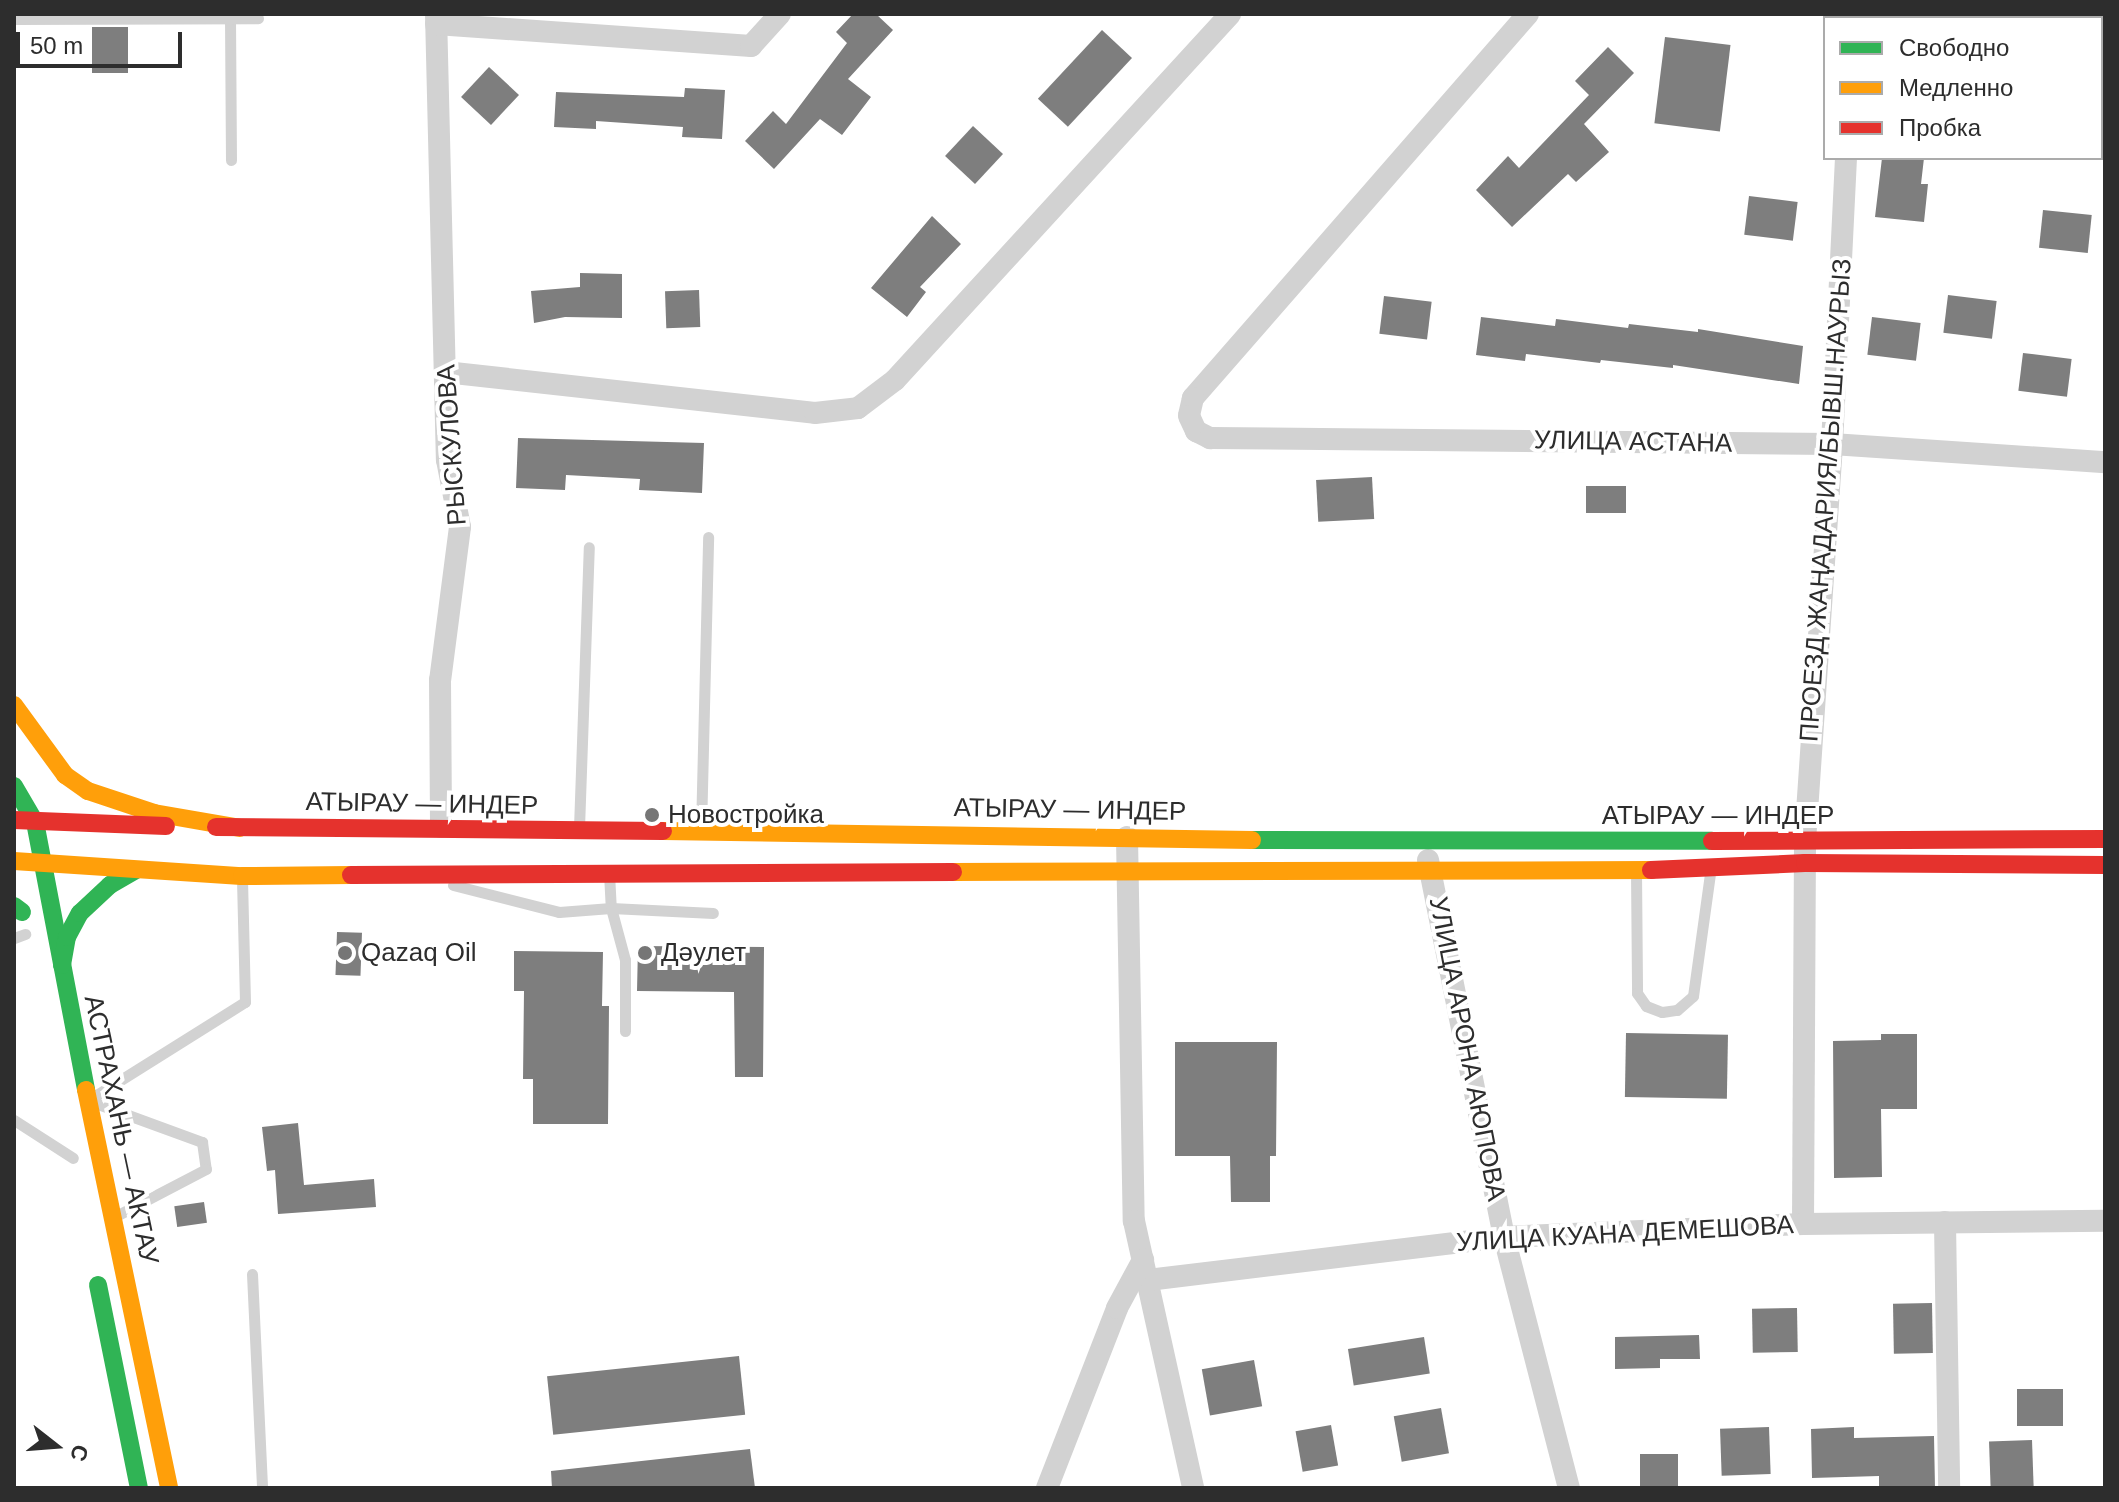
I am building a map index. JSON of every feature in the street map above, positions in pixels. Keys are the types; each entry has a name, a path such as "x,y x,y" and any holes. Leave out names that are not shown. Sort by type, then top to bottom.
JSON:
{"main road":[{"path":"14,705 65,775 88,791 154,813 240,828"},
{"name":"АСТРАХАНЬ — АКТАУ","path":"14,786 35,822 61,970 169,1488"},
{"name":"АТЫРАУ — ИНДЕР","path":"14,820 240,828 441,827 579,832 701,831 1425,843 1805,852 2105,865"},
{"name":"АТЫРАУ — ИНДЕР","path":"14,861 242,876 609,872 1128,874 1636,870 1710,869 1805,852 2105,839"},
{"path":"14,869 22,940"},
{"path":"61,970 67,937 80,913 110,885 136,870"},
{"name":"АСТРАХАНЬ — АКТАУ","path":"66,1127 75,1166"},
{"name":"АСТРАХАНЬ — АКТАУ","path":"94,1264 139,1488"}],"street":[{"path":"436,19 751,46 780,14"},
{"path":"445,372 815,413 858,408 895,380 1230,14"},
{"name":"УЛИЦА АСТАНА","path":"1528,14 1193,398 1189,416 1196,431 1210,438 1832,444 2105,462"},
{"name":"РЫСКУЛОВА","path":"436,19 447,460 460,527 440,680 441,827"},
{"name":"ПРОЕЗД ЖАҢАДАРИЯ/БЫВШ.НАУРЫЗ","path":"1803,1224 1805,852 1832,444 1846,160"},
{"path":"1127,837 1134,1221 1193,1488"},
{"name":"УЛИЦА АРОНА АЮПОВА","path":"1425,843 1504,1237 1569,1488"},
{"name":"УЛИЦА КУАНА ДЕМЕШОВА","path":"1145,1270 1504,1237 1803,1224 2105,1221"},
{"path":"1945,1222 1949,1488"},
{"path":"1047,1488 1117,1308 1145,1270"}],"lane":[{"path":"230,18 231,160"},
{"path":"14,19 258,18"},
{"path":"701,831 708,537"},
{"path":"579,832 589,547"},
{"path":"1636,870 1637,993 1646,1006 1662,1012 1677,1010 1693,996 1710,869"},
{"path":"609,872 611,908 625,960 625,1031"},
{"path":"417,875 559,912 611,908 713,913"},
{"path":"88,1100 245,1002 242,876"},
{"path":"88,1100 202,1142 206,1169 113,1218"},
{"path":"14,1120 75,1166"},
{"path":"252,1274 262,1488"}],"building":[{"path":"853,14 876,14 893,30 848,79 871,97 842,135 820,119 774,169 745,141 773,111 786,124 847,43 836,32"},
{"path":"92,27 128,27 128,73 92,73"},
{"path":"1102,30 1132,58 1068,127 1038,99"},
{"path":"1665,37 1731,45 1720,131 1654,123"},
{"path":"1608,47 1634,73 1584,124 1609,152 1576,182 1568,174 1512,227 1476,190 1508,156 1519,168 1589,95 1575,81"},
{"path":"489,67 519,95 491,125 461,97"},
{"path":"685,88 725,90 722,139 682,137 683,127 596,121 596,129 554,127 556,92 684,97"},
{"path":"973,126 1003,154 975,184 945,156"},
{"path":"1882,160 1924,160 1921,184 1928,184 1924,222 1875,217"},
{"path":"1749,196 1798,202 1793,241 1744,235"},
{"path":"2043,210 2092,215 2088,253 2039,248"},
{"path":"932,216 961,244 920,287 926,292 907,317 871,288"},
{"path":"580,273 622,274 622,318 565,317 534,323 531,291 580,287"},
{"path":"699,290 700,327 666,328 665,291"},
{"path":"1948,295 1997,301 1992,339 1943,333"},
{"path":"1384,296 1432,302 1427,340 1379,334"},
{"path":"1481,317 1555,326 1556,319 1628,328 1629,324 1698,332 1698,329 1803,346 1799,384 1673,365 1673,368 1601,360 1600,363 1526,354 1525,361 1476,355"},
{"path":"1872,317 1921,323 1916,361 1867,355"},
{"path":"2023,353 2072,359 2067,397 2018,391"},
{"path":"518,438 704,443 702,493 639,490 640,479 566,475 565,490 516,488"},
{"path":"1372,477 1374,519 1318,522 1316,480"},
{"path":"1586,486 1626,486 1626,513 1586,513"},
{"path":"337,932 362,933 360,976 335,975"},
{"path":"638,946 764,947 763,1077 735,1077 734,992 637,991"},
{"path":"514,951 603,952 602,1006 609,1006 608,1124 533,1124 533,1079 523,1079 524,991 514,991"},
{"path":"1626,1033 1728,1035 1727,1099 1625,1097"},
{"path":"1881,1034 1917,1034 1917,1109 1881,1109 1882,1177 1834,1178 1833,1041 1881,1040"},
{"path":"1175,1042 1277,1042 1276,1156 1270,1156 1270,1202 1231,1202 1230,1156 1175,1156"},
{"path":"298,1123 304,1185 374,1179 376,1207 278,1214 275,1170 267,1171 262,1127"},
{"path":"204,1202 207,1223 177,1227 174,1206"},
{"path":"1932,1303 1933,1353 1894,1354 1893,1304"},
{"path":"1797,1308 1798,1352 1753,1353 1752,1309"},
{"path":"1699,1335 1700,1359 1660,1359 1660,1368 1615,1369 1615,1337"},
{"path":"1424,1337 1430,1374 1354,1386 1348,1349"},
{"path":"739,1356 745,1415 553,1435 547,1376"},
{"path":"1254,1360 1262,1406 1210,1415 1202,1369"},
{"path":"2017,1389 2063,1389 2063,1426 2017,1426"},
{"path":"1441,1408 1449,1453 1402,1462 1394,1416"},
{"path":"1331,1425 1338,1465 1303,1472 1296,1431"},
{"path":"1769,1427 1771,1474 1722,1476 1720,1429"},
{"path":"1854,1427 1854,1438 1934,1436 1935,1488 1879,1488 1879,1476 1812,1478 1811,1429"},
{"path":"2032,1440 2034,1488 1991,1488 1989,1442"},
{"path":"750,1449 755,1488 552,1488 551,1471"},
{"path":"1640,1454 1678,1454 1678,1488 1640,1488"}],"traffic: fast":[{"path":"14,786 35,822 86,1090"},
{"path":"1252,840 1712,841"},
{"path":"62,965 67,937 80,913 110,885 136,870"},
{"path":"14,906 22,912"},
{"path":"98,1285 139,1488"}],"traffic: slow":[{"path":"14,705 65,775 88,791 154,813 240,828"},
{"path":"663,831 1252,840"},
{"path":"14,861 242,876 351,875"},
{"path":"953,872 1651,870"},
{"path":"86,1090 169,1488"}],"traffic: jam":[{"path":"14,820 166,826"},
{"path":"216,827 663,831"},
{"path":"1712,841 2105,839"},
{"path":"1651,870 1805,863 2105,865"},
{"path":"351,875 953,872"}],"place":[{"name":"Новостройка","path":"652,815"},
{"name":"Qazaq Oil","path":"345,953"},
{"name":"Дәулет","path":"645,953"}]}
